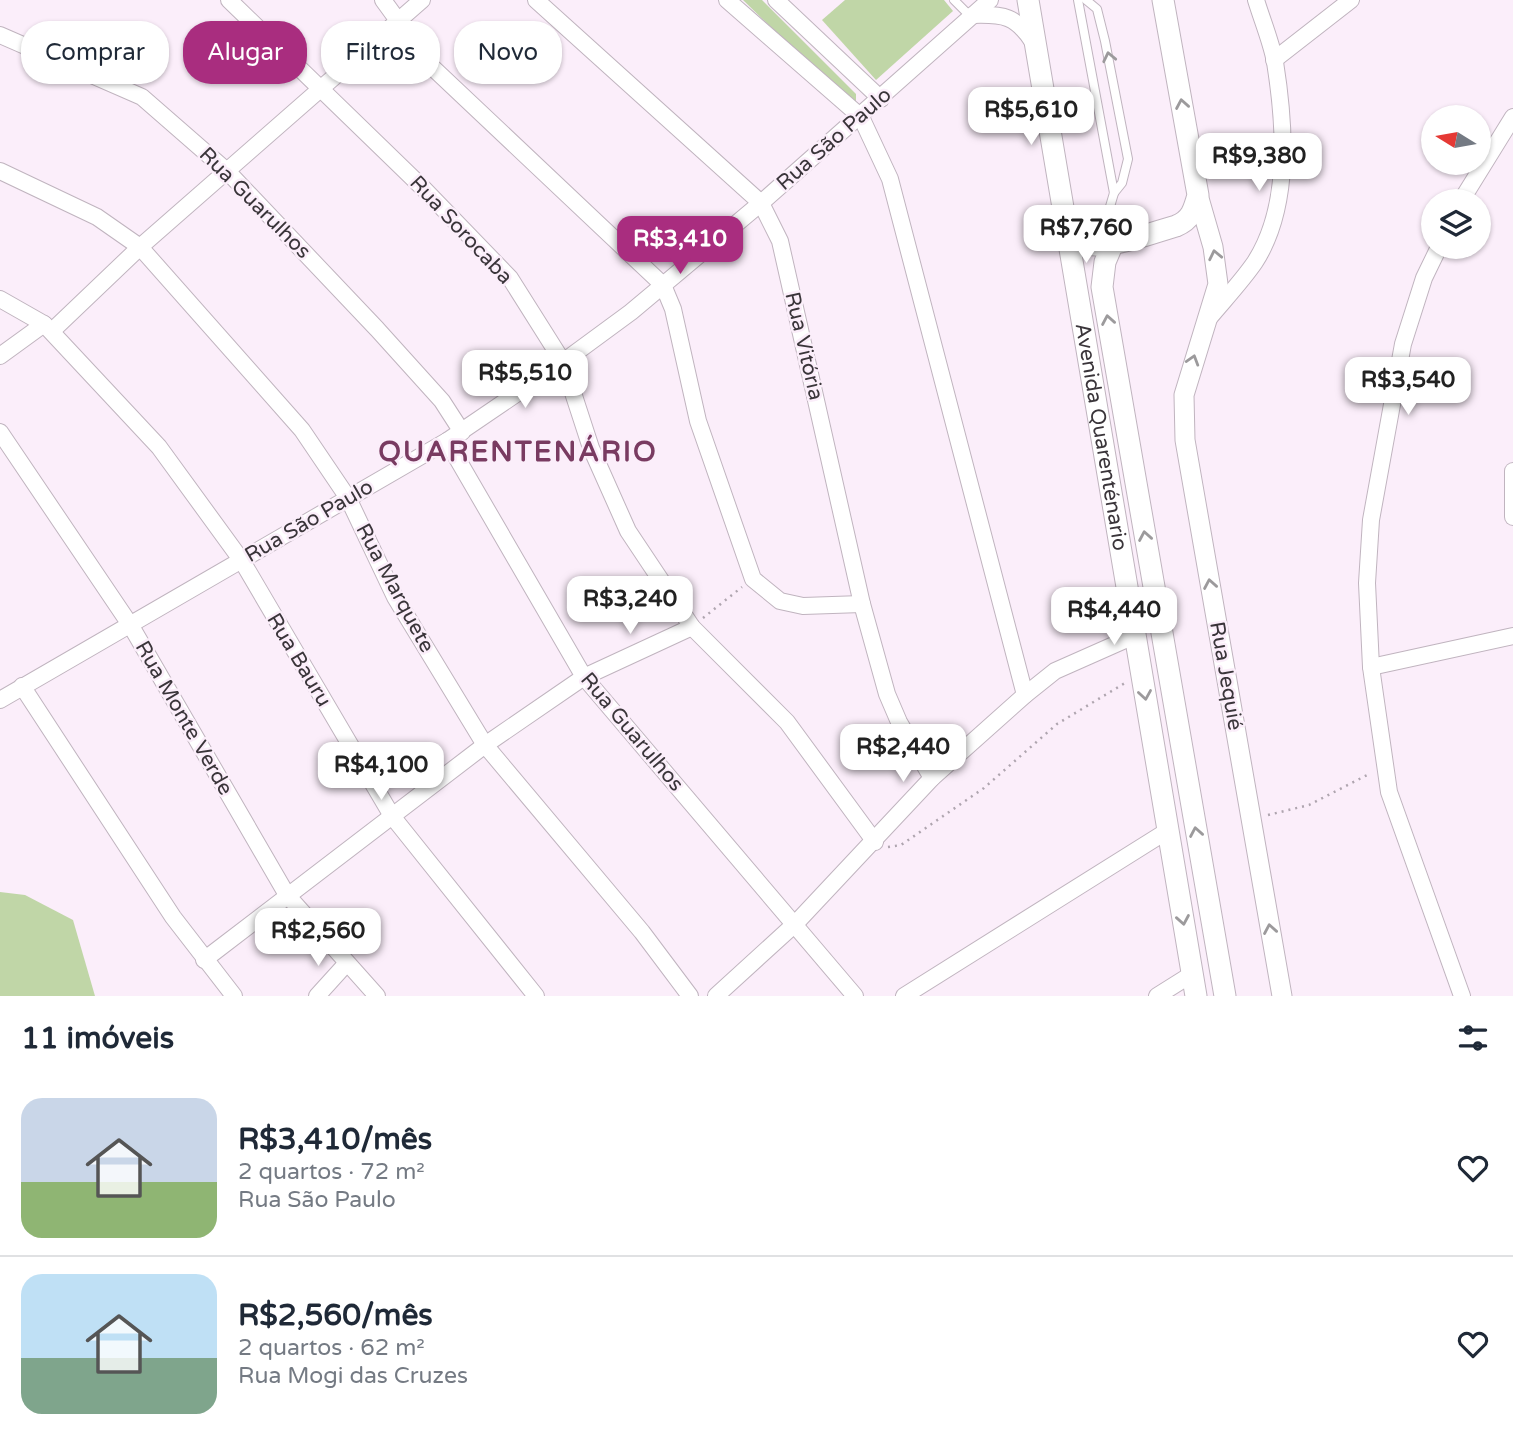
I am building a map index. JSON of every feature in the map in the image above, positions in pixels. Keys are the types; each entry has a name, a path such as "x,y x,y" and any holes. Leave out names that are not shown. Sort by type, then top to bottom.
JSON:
{"main road":[{"name":"Avenida Quarenténario","path":"1028,0 1196,996"},
{"path":"1067,239 1082,244 1113,243 1184,223 1195,210 1198,195 1163,0"},
{"path":"1113,243 1105,262 1102,287 1225,996"}],"street":[{"name":"Rua Sorocaba","path":"229,0 321,88 510,278 563,362 591,448 628,531 692,627 787,722 875,842"},
{"path":"383,0 400,21 422,0"},
{"name":"Rua Vitória","path":"536,0 761,203 780,241 862,604 887,694 899,723 932,778"},
{"path":"727,0 861,117 898,202 1025,695"},
{"path":"776,0 881,99"},
{"name":"Rua São Paulo","path":"0,699 131,626 447,441 563,362 663,285 761,203 990,0"},
{"path":"1210,317 1255,262 1266,239 1276,204 1282,128 1274,60 1256,0"},
{"path":"1274,60 1351,0"},
{"path":"972,16 1003,16 1013,20 1023,27 1035,45"},
{"name":"Rua Guarulhos","path":"0,34 142,97 228,172 405,359 442,401 462,432"},
{"path":"440,74 663,285 673,309 698,421 753,579 780,601 803,606 862,604"},
{"path":"0,356 49,327 326,84"},
{"path":"1470,189 1508,136 1513,117"},
{"name":"Rua Marquete","path":"0,171 97,217 141,247 302,429 348,498 395,597 485,746 642,932 690,996"},
{"name":"Rua Jequié","path":"1198,195 1217,265 1218,284 1184,395 1185,440 1282,996"},
{"path":"1433,259 1424,278 1403,344 1370,520 1367,583 1371,667 1389,792 1462,996"},
{"name":"Rua Bauru","path":"0,299 49,327 159,447 242,561 392,816 536,996"},
{"name":"Rua Monte Verde","path":"0,432 131,626 286,895 377,996"},
{"name":"Rua Guarulhos","path":"447,441 584,677 796,923 855,996"},
{"path":"1513,471 1513,517"},
{"path":"204,960 485,746 584,677 692,627"},
{"path":"716,996 796,923 875,842 932,778 1025,695 1055,671 1134,636"},
{"path":"1371,667 1513,636"},
{"path":"22,686 204,960 234,996"},
{"path":"904,996 1167,831"},
{"path":"317,996 346,964"},
{"path":"1157,996 1192,974"}],"lane":[{"path":"954,0 972,16"},
{"path":"1078,0 1114,193 1110,210 1113,243"},
{"path":"1086,0 1097,9 1128,159 1122,183 1114,193"}],"path":[{"path":"692,627 753,579"},
{"path":"875,842 894,848 901,845 984,788 1057,724 1142,673"},
{"path":"1251,819 1309,805 1385,767"}],"green space":[{"path":"743,0 762,0 856,94 856,103 850,104"},
{"path":"845,0 944,0 953,11 876,80 822,20"},
{"path":"0,892 25,895 73,920 95,996 0,996"}],"district":[{"name":"QUARENTENÁRIO","path":"518,452"}]}
